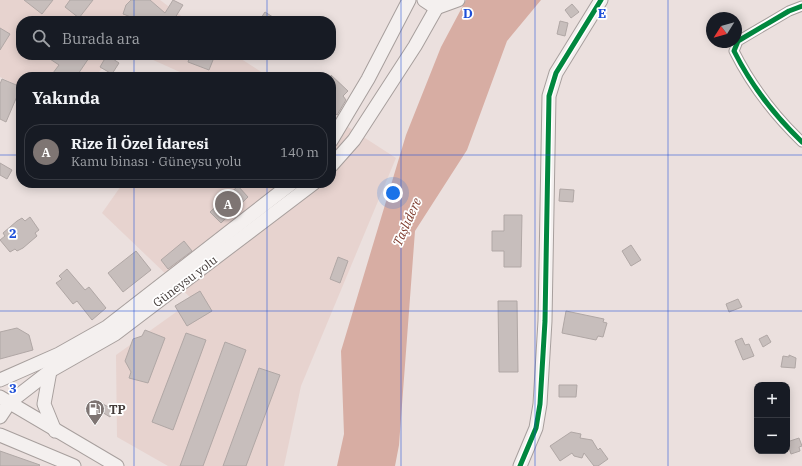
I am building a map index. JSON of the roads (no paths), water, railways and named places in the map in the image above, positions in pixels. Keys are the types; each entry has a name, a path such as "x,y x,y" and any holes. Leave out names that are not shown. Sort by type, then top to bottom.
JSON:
{"main road":[{"path":"336,133 368,79 409,0"},
{"path":"424,0 439,4 458,0"},
{"path":"520,466 536,428 540,404 545,321 549,96 556,73 601,1"},
{"path":"336,160 354,140 415,46 439,4"},
{"path":"0,380 59,354 107,327 286,188"},
{"name":"Güneysu yolu","path":"0,417 5,400 50,371 115,334 307,188"},
{"path":"50,371 44,404 55,431"},
{"path":"5,400 55,431 117,466"},
{"path":"0,435 74,466"}],"street":[{"path":"802,6 789,11 738,40 734,51 747,76 785,126 802,142"}],"water":[{"name":"Taşlıdere","path":"466,0 541,0 507,41 467,150 415,231 399,445 395,466 337,466 344,434 341,351 406,135 441,47"}],"place":[{"name":"Rize İl Özel İdaresi","path":"228,204"},
{"name":"TP","path":"95,426"}]}
